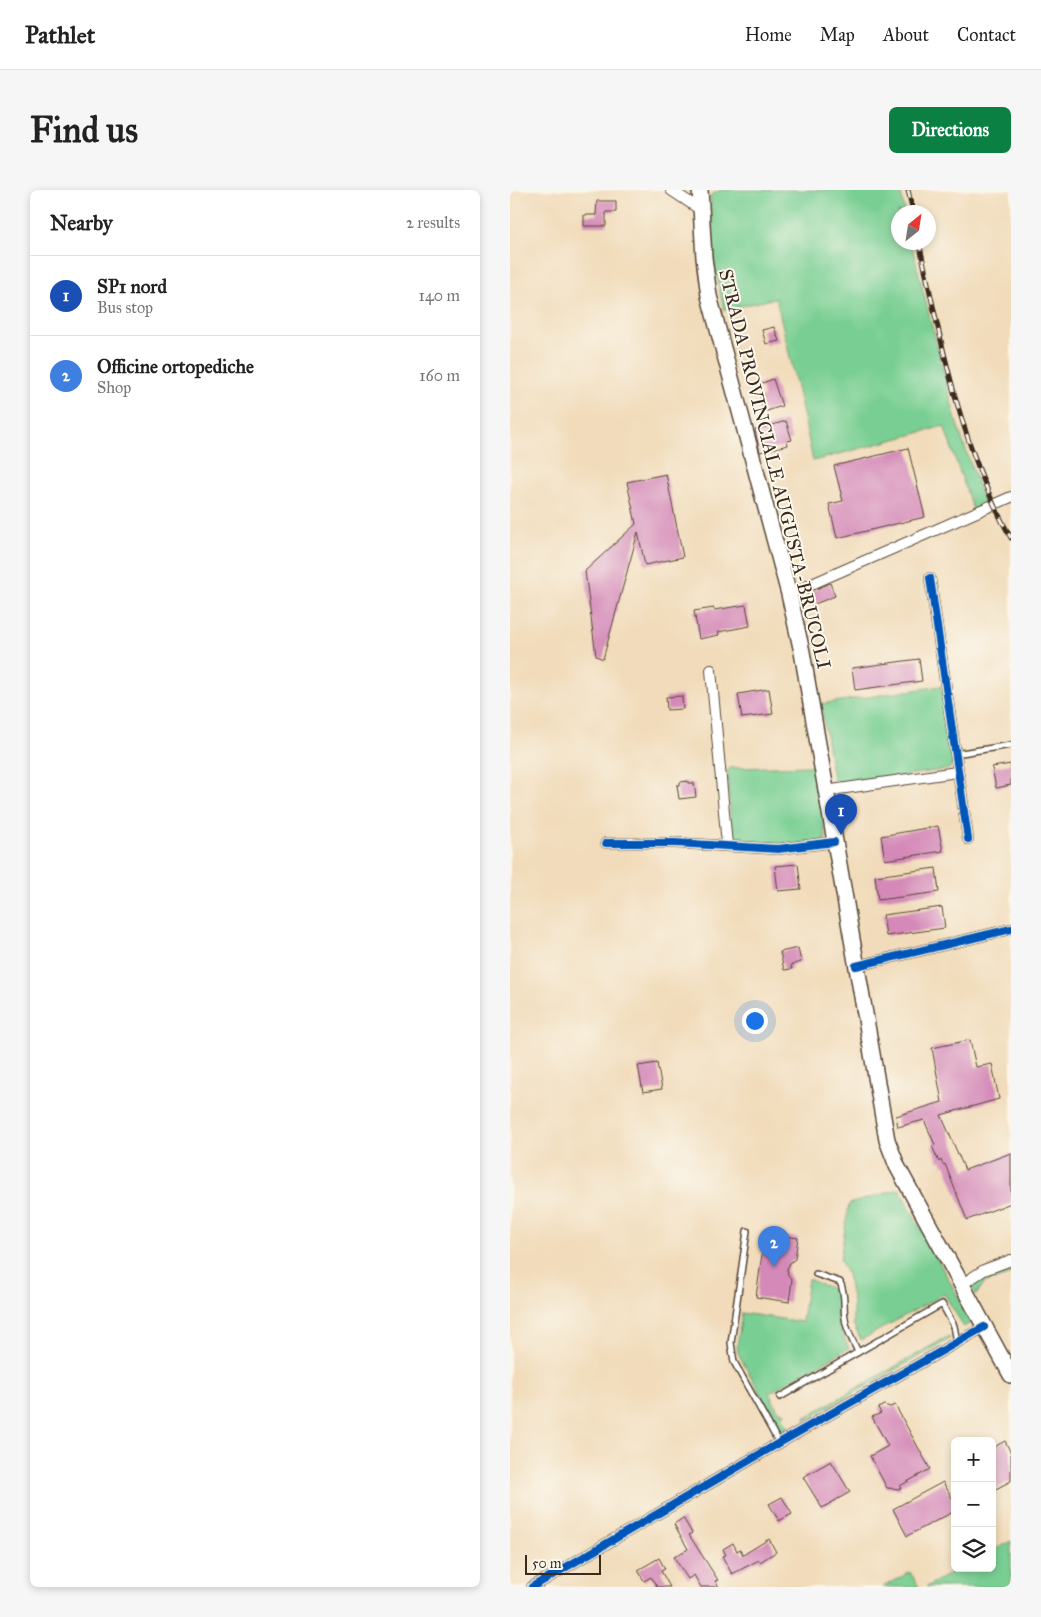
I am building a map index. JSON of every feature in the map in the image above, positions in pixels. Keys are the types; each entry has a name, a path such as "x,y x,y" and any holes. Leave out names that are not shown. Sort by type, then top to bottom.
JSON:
{"main road":[{"name":"STRADA PROVINCIALE AUGUSTA-BRUCOLI","path":"700,190 704,258 709,296 789,594 802,652 887,1140 897,1166 1011,1375"}],"street":[{"path":"671,190 700,210"},
{"path":"789,594 1011,497"},
{"path":"930,578 968,839"},
{"path":"711,670 727,845"},
{"path":"825,791 957,772"},
{"path":"606,844 675,843 778,849 834,842"},
{"path":"856,966 1011,929"},
{"path":"961,1285 984,1270 1011,1260"},
{"path":"532,1587 779,1443 984,1327"}],"lane":[{"path":"955,754 1011,745"},
{"path":"747,1231 731,1343 732,1351 734,1362 779,1443"},
{"path":"816,1274 840,1282 844,1290 844,1318 858,1352"},
{"path":"780,1397 942,1304 954,1326 957,1342"}],"green space":[{"path":"720,190 900,190 903,205 891,205 891,250 913,250 956,421 984,503 973,510 944,426 813,461 776,298 724,310 715,269 710,196"},
{"path":"941,686 953,763 949,769 838,785 833,779 821,704"},
{"path":"814,766 825,840 762,845 739,841 732,835 727,772 730,768"},
{"path":"899,1189 972,1322 964,1327 944,1294 861,1340 853,1324 853,1302 847,1274 840,1260 849,1204"},
{"path":"1011,1264 1011,1274 984,1283 976,1295 971,1286 983,1274"},
{"path":"808,1279 835,1290 838,1301 838,1324 849,1348 769,1393 778,1410 785,1413 782,1417 788,1427 781,1431 738,1353 737,1346 742,1313 802,1322"},
{"path":"949,1336 950,1339 806,1420 804,1418"},
{"path":"1011,1541 1011,1587 926,1587 953,1572 996,1572 996,1549"},
{"path":"910,1572 919,1587 883,1587"}],"building":[{"path":"597,201 616,201 616,212 606,212 606,226 584,226 584,215 596,215"},
{"path":"774,327 779,341 766,344 762,330"},
{"path":"773,379 782,406 764,412 760,398 764,397 760,384"},
{"path":"786,421 792,440 787,441 788,445 760,452 755,430"},
{"path":"908,448 925,517 837,538 829,504 843,501 834,466"},
{"path":"666,474 683,557 645,565 638,532 603,659 596,656 585,571 636,524 627,482"},
{"path":"830,583 835,596 812,605 807,593"},
{"path":"746,605 750,626 718,632 719,635 699,639 694,611"},
{"path":"919,659 922,681 855,690 852,668"},
{"path":"769,689 773,714 742,718 738,694"},
{"path":"682,696 683,709 667,710 666,697"},
{"path":"1011,764 1011,785 996,788 992,767"},
{"path":"688,781 688,783 694,783 696,797 679,799 677,785 680,785 680,782"},
{"path":"938,826 943,851 885,860 881,836"},
{"path":"798,864 801,889 778,891 775,866"},
{"path":"936,868 939,892 878,900 875,876"},
{"path":"942,907 945,928 886,936 883,915"},
{"path":"798,948 801,962 791,965 792,969 784,970 780,952"},
{"path":"970,1040 976,1067 992,1064 999,1099 941,1115 965,1170 1011,1153 1011,1203 967,1220 945,1164 943,1165 941,1160 939,1162 932,1146 935,1145 924,1120 898,1127 896,1116 942,1102 932,1048"},
{"path":"657,1063 662,1089 643,1092 638,1066"},
{"path":"765,1233 798,1238 795,1259 787,1269 788,1275 792,1280 789,1302 756,1297"},
{"path":"884,1405 890,1407 895,1405 930,1469 900,1486 901,1489 887,1488 870,1456 888,1446 872,1417 881,1413 878,1408"},
{"path":"1005,1441 1011,1453 1011,1481 996,1489 996,1482 996,1446"},
{"path":"831,1461 850,1492 822,1508 803,1477"},
{"path":"943,1482 951,1496 951,1513 907,1536 893,1509"},
{"path":"782,1497 792,1514 779,1521 769,1504"},
{"path":"683,1518 692,1533 689,1535 718,1580 715,1581 719,1587 701,1587 694,1575 688,1579 674,1557 688,1549 674,1524"},
{"path":"769,1539 776,1552 760,1562 759,1560 732,1574 722,1556 726,1555 723,1549 733,1543 737,1551 740,1549 743,1555"},
{"path":"659,1558 665,1569 661,1571 670,1587 657,1587 651,1577 644,1581 638,1570"}],"railway":[{"path":"908,190 911,205"},
{"path":"921,250 954,394 979,468 1011,538"}],"cycle path":[{"path":"930,578 968,839"},
{"path":"606,843 675,843 778,849 834,842"},
{"path":"856,966 1011,929"},
{"path":"532,1587 779,1443 984,1327"}],"place":[{"name":"SP1 nord","path":"841,835"},
{"name":"Officine ortopediche","path":"774,1267"}]}
